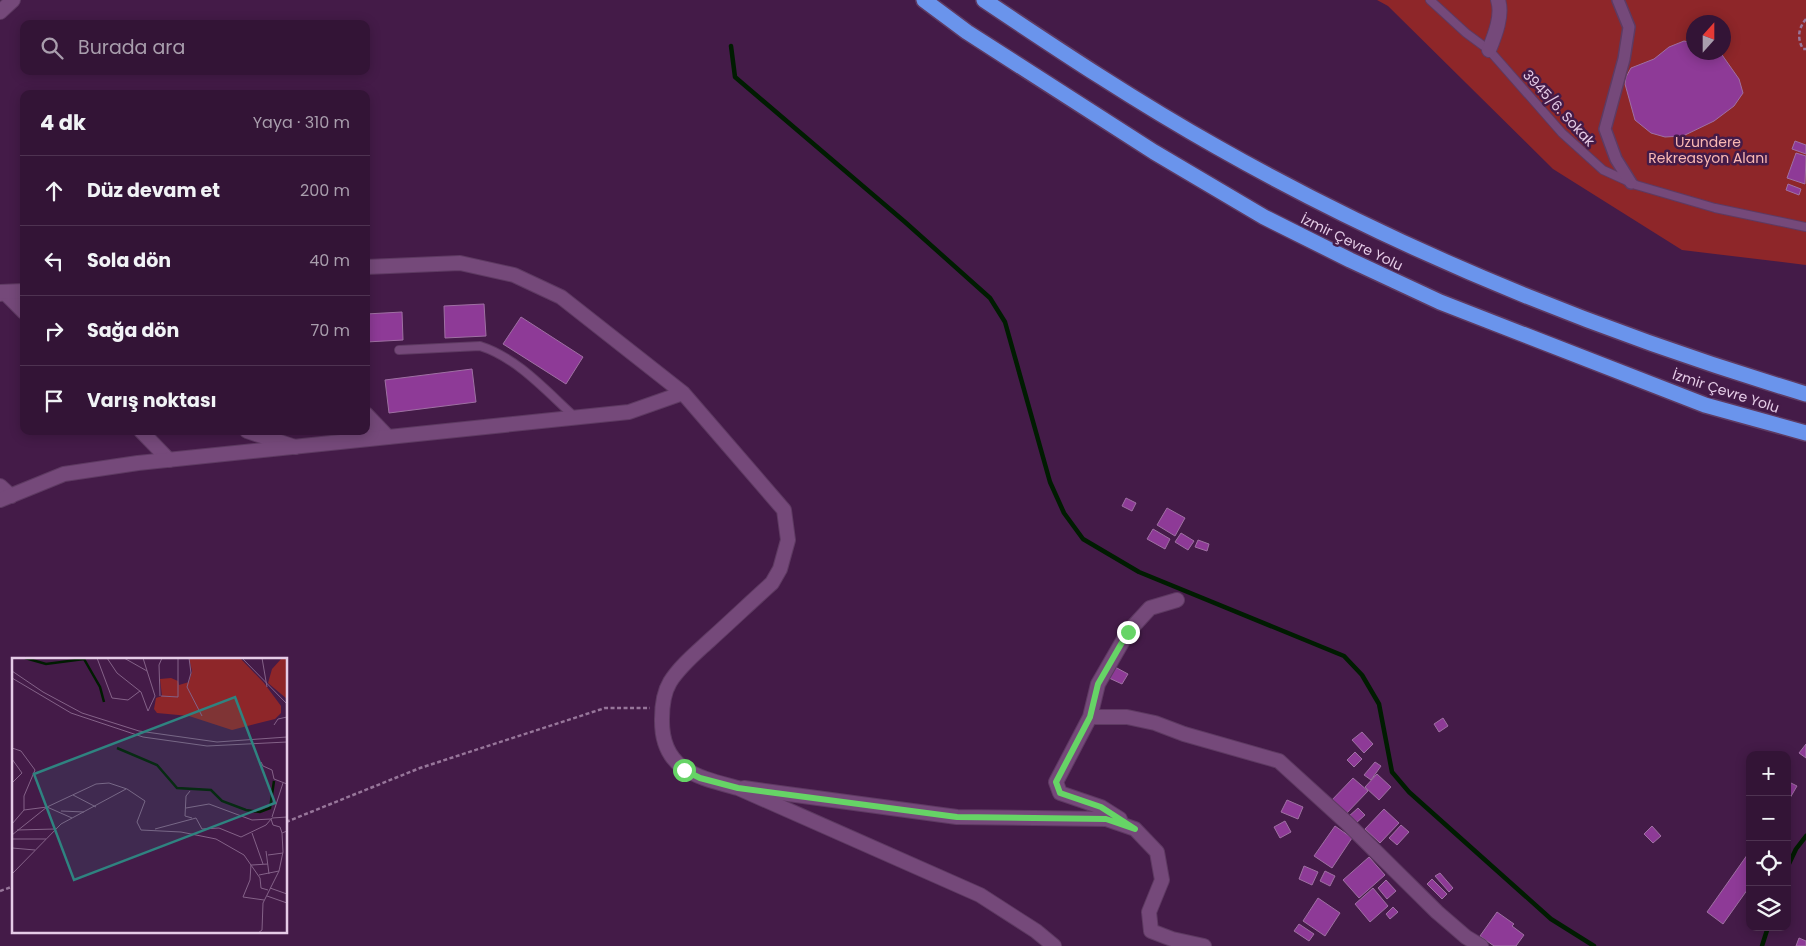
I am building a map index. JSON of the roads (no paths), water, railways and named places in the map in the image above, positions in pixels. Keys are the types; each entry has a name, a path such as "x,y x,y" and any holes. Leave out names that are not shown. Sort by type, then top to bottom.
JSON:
{"highway":[{"name":"İzmir Çevre Yolu","path":"924,0 967,32 1154,152 1264,217 1350,260 1440,302 1696,401 1806,433"},
{"name":"İzmir Çevre Yolu","path":"984,0 1056,48 1217,147 1365,224 1535,299 1714,366 1806,394"}],"street":[{"path":"0,12 13,0"},
{"path":"1489,50 1496,32 1500,6 1498,0"},
{"path":"1618,0 1629,27 1624,58 1606,130 1616,159 1632,183"},
{"path":"370,267 460,263 514,275 561,297 683,394 784,510 788,540 780,570 772,583 676,673 668,684 662,708 664,739 673,760 684,770 700,778 738,788 957,817 1106,819 1135,829"},
{"path":"2,293 20,291"},
{"path":"2,293 20,309"},
{"path":"0,486 4,496 64,474 169,460 629,412 683,394"},
{"path":"370,418 388,438"},
{"path":"145,435 169,460"},
{"path":"259,435 296,447"},
{"path":"1177,600 1150,608 1128,632 1098,684 1090,717 1056,782 1060,793 1101,807 1135,829 1157,852 1162,880 1149,912 1151,931 1172,939 1204,946"},
{"path":"1090,717 1127,717 1155,723 1184,734 1279,760 1346,822 1437,912 1466,937 1481,946"},
{"path":"738,788 980,895 1036,931 1054,946"}],"lane":[{"name":"3945/6. Sokak","path":"1430,0 1466,33 1489,50 1562,134 1603,170 1632,183 1715,208 1806,227"},
{"path":"399,350 480,346 490,349 505,356 576,418"},
{"path":"370,430 388,438"}],"waterway":[{"path":"731,46 735,77 905,222 990,298 1005,322 1050,482 1064,513 1083,539 1139,572 1344,656 1362,675 1379,704 1392,772 1409,792 1551,919 1594,946"},
{"path":"1791,860 1806,836"},
{"path":"1762,946 1767,931"}],"park label":[{"name":"Uzundere Rekreasyon Alanı","path":"1708,150"}]}
